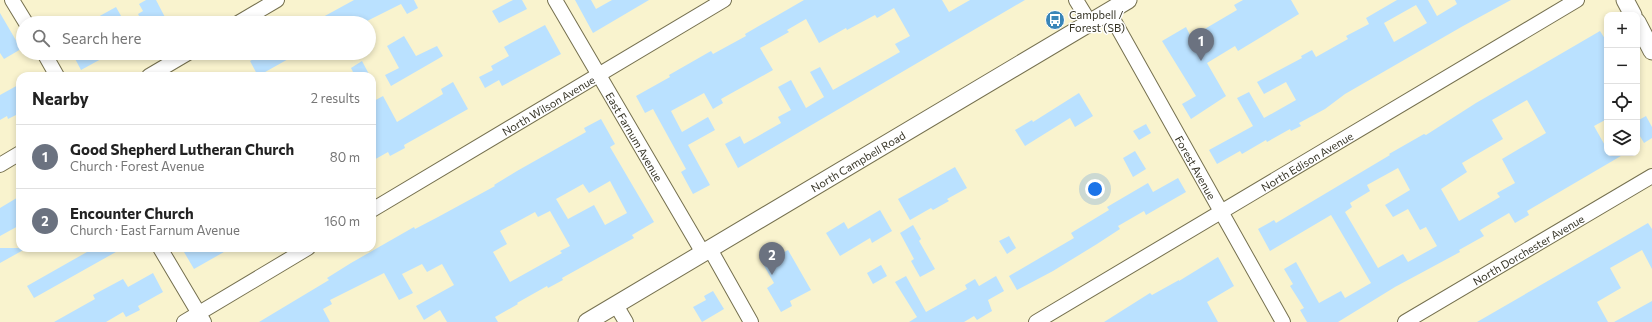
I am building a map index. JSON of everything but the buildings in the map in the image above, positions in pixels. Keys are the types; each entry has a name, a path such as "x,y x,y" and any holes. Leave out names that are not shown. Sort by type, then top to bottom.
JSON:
{"street":[{"path":"12,0 22,16"},
{"path":"250,16 277,0"},
{"name":"East Farnum Avenue","path":"555,0 598,75 751,322"},
{"name":"North Wilson Avenue","path":"376,208 724,0"},
{"path":"1076,0 1090,23"},
{"name":"North Campbell Road","path":"587,322 1128,0"},
{"name":"North Edison Avenue","path":"1036,322 1220,211 1577,0"},
{"path":"1625,0 1631,12"},
{"name":"Forest Avenue","path":"1109,12 1283,322"},
{"path":"1640,28 1652,51"},
{"path":"48,60 55,72"},
{"path":"156,72 176,60"},
{"path":"0,165 16,155"},
{"name":"North Dorchester Avenue","path":"1405,322 1652,176"},
{"path":"162,252 201,318"},
{"path":"184,322 201,318 302,252"},
{"path":"616,305 626,322"}],"place":[{"name":"Campbell / Forest (SB)","path":"1055,20"},
{"name":"Good Shepherd Lutheran Church","path":"1201,61"},
{"name":"Encounter Church","path":"772,275"}]}
